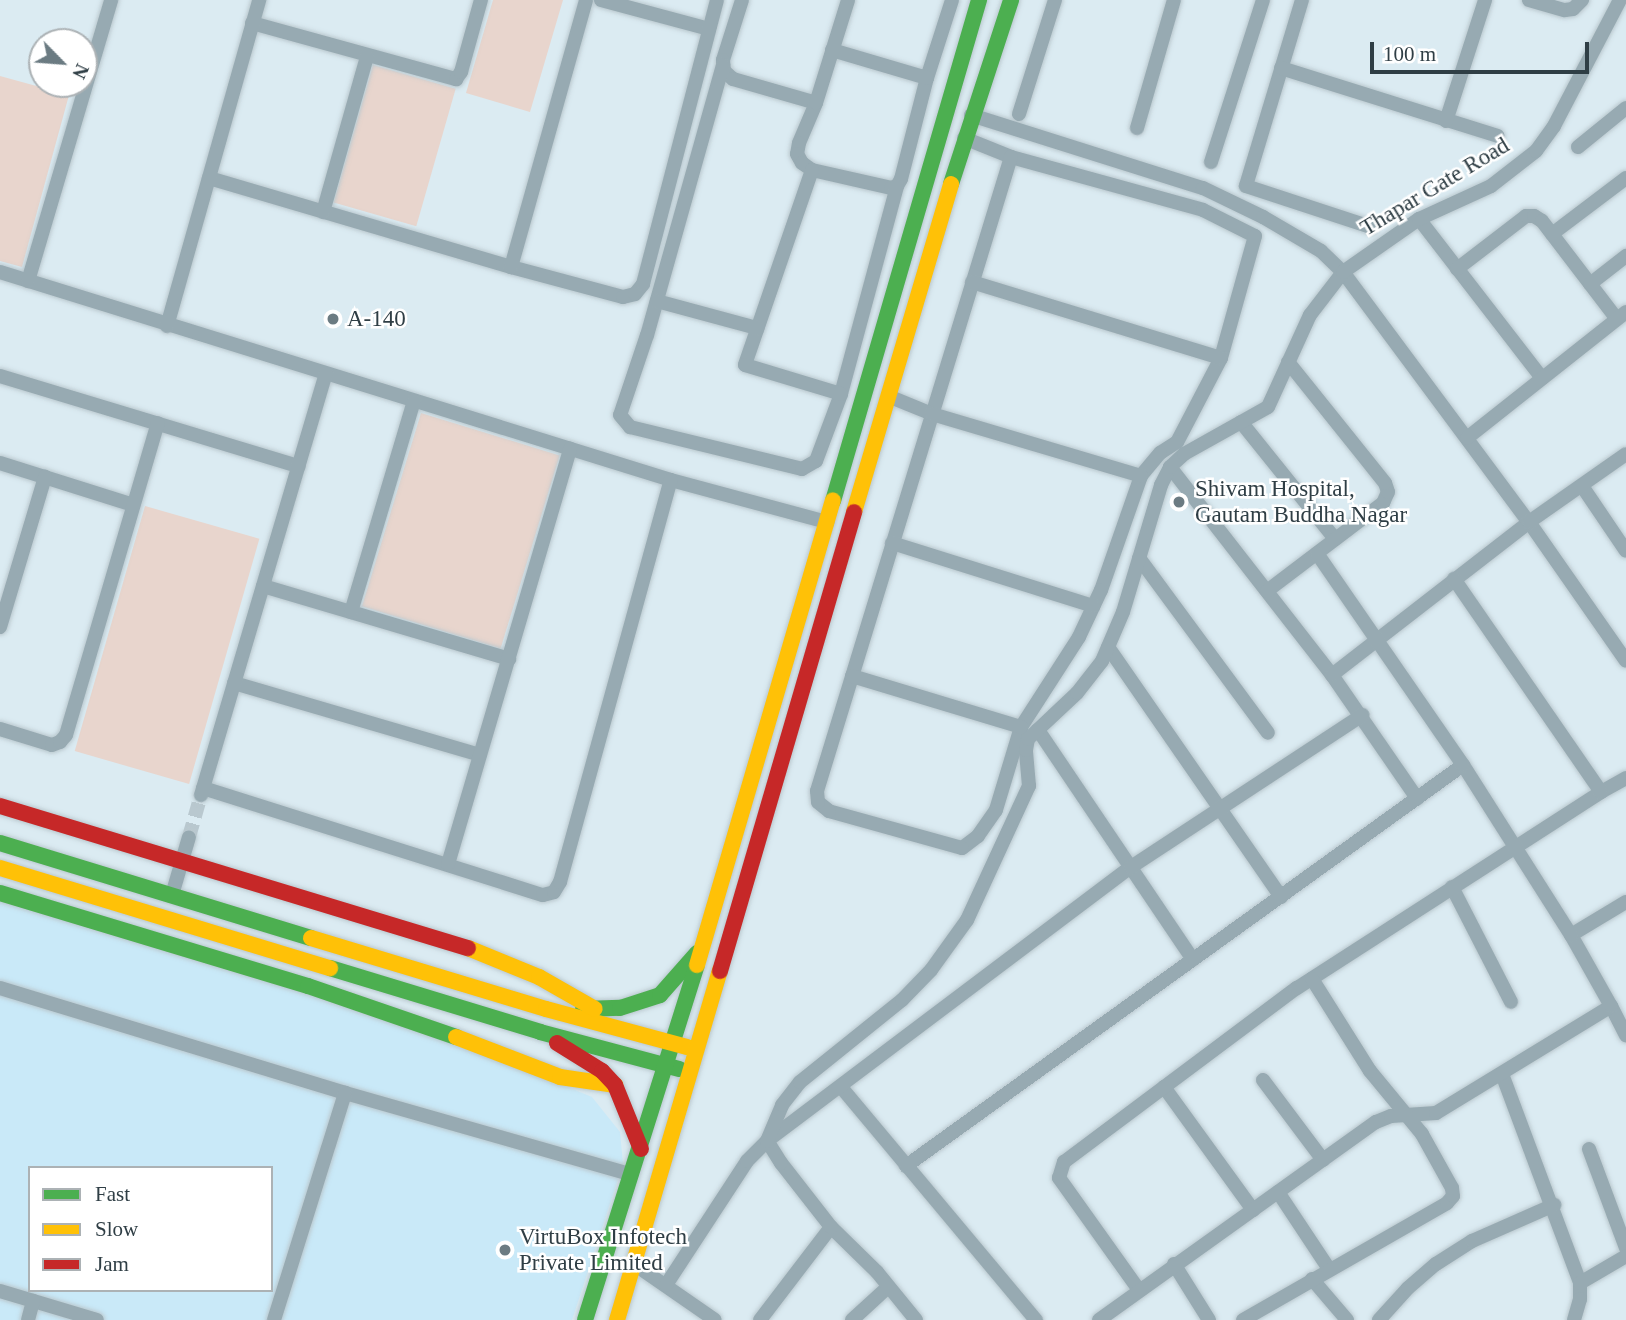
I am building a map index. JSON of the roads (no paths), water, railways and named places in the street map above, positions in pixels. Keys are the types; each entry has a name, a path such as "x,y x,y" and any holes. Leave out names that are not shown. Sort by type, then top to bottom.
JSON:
{"street":[{"path":"29,281 111,0"},
{"path":"167,326 259,0"},
{"path":"252,23 456,79 461,72 481,0"},
{"path":"511,267 586,0"},
{"path":"601,0 709,29"},
{"path":"209,178 511,267 623,297 635,294 643,284 717,0"},
{"path":"742,0 657,301 620,415 630,427 802,469 816,461 841,394 927,78 952,0"},
{"path":"848,0 797,155 802,163 812,170 891,188 897,186"},
{"path":"585,1320 675,1043 979,0"},
{"path":"617,1320 964,138 1011,0"},
{"path":"1018,114 1055,0"},
{"path":"1137,128 1174,0"},
{"path":"1211,162 1263,0"},
{"path":"1302,0 1246,186 1371,227"},
{"path":"1446,121 1485,0"},
{"path":"1529,0 1565,9 1573,9 1582,0"},
{"name":"Thapar Gate Road","path":"1170,467 1184,454 1268,407 1310,315 1343,272 1419,219 1491,186 1536,150 1553,126 1620,0"},
{"path":"832,50 927,78"},
{"path":"323,212 368,56"},
{"path":"723,65 733,79 816,103"},
{"path":"1281,68 1498,136"},
{"path":"1578,147 1626,108"},
{"path":"971,115 1203,188 1263,216 1321,251 1343,272 1529,522 1626,661"},
{"path":"964,138 1011,157 1203,210 1255,236 1221,358 1177,442 1160,453 1141,476 1093,607 1079,637 1021,727 996,810 978,836 962,848 829,811 818,802 817,791 1011,157"},
{"path":"812,170 745,365 841,394"},
{"path":"1552,234 1626,178"},
{"path":"1457,269 1526,216 1534,216 1552,234 1591,284 1622,316 1466,438"},
{"path":"1419,219 1542,378"},
{"path":"1591,284 1626,257"},
{"path":"0,272 167,326 671,480 827,522"},
{"path":"972,282 1221,358"},
{"path":"657,301 757,328"},
{"path":"1266,591 1384,503 1388,492 1385,483 1288,362"},
{"path":"326,374 202,792 448,864 543,895 554,892 561,882 671,480"},
{"path":"0,376 299,466"},
{"path":"888,396 932,414 1141,476"},
{"path":"351,612 414,401"},
{"path":"1241,422 1335,539"},
{"path":"0,729 52,745 60,742 66,735 158,423"},
{"path":"448,864 570,449"},
{"path":"1332,675 1529,522 1626,454"},
{"path":"0,463 133,505"},
{"path":"767,1141 782,1105 800,1082 902,1000 931,971 967,920 1029,786 1026,750 1028,739 1077,693 1102,661 1123,612 1161,485 1170,467 1362,715 1417,798"},
{"path":"0,627 45,478"},
{"path":"837,486 860,493"},
{"path":"1582,486 1626,551"},
{"path":"892,543 1093,607"},
{"path":"1317,552 1463,765 1571,935 1626,1035"},
{"path":"1139,558 1268,733"},
{"path":"1454,579 1601,792"},
{"path":"263,586 509,659"},
{"path":"1108,647 1223,808 1281,897"},
{"path":"852,676 1021,727"},
{"path":"234,683 480,755"},
{"path":"666,1285 747,1161 767,1141 1131,867 1362,715"},
{"path":"1038,730 1193,960"},
{"path":"905,1166 1463,765"},
{"path":"1139,1290 1059,1178 1059,1170 1064,1162 1312,979 1451,887 1626,778"},
{"path":"0,806 471,949 539,977 594,1009"},
{"path":"172,895 190,837"},
{"path":"0,843 546,1009 696,1049"},
{"path":"0,868 540,1032 688,1072"},
{"path":"1451,887 1511,1002"},
{"path":"0,893 308,986 441,1031 560,1077 615,1085"},
{"path":"1571,935 1626,902"},
{"path":"546,1009 620,1009 660,995 703,947"},
{"path":"1243,1320 1447,1203 1453,1196 1452,1188 1410,1116 1370,1071 1312,979"},
{"path":"0,988 345,1093 632,1175"},
{"path":"1099,1320 1376,1122 1391,1116 1436,1113 1611,1006"},
{"path":"540,1032 602,1071 615,1085 641,1149"},
{"path":"1502,1074 1554,1205 1580,1283 1580,1299 1574,1320"},
{"path":"1263,1080 1323,1160"},
{"path":"841,1087 1036,1320"},
{"path":"1164,1087 1253,1210"},
{"path":"274,1320 345,1093"},
{"path":"767,1141 831,1227 916,1320"},
{"path":"1589,1149 1626,1248"},
{"path":"1278,1192 1329,1269"},
{"path":"1379,1320 1408,1288 1436,1264 1472,1241 1554,1205"},
{"path":"760,1320 831,1227"},
{"path":"1580,1283 1626,1256"},
{"path":"634,1264 715,1320"},
{"path":"1174,1265 1209,1320"},
{"path":"1312,1279 1347,1320"},
{"path":"852,1320 888,1287"},
{"path":"0,1291 97,1320"},
{"path":"28,1320 33,1301"}],"tunnel":[{"path":"189,837 201,795"}],"place":[{"name":"A-140","path":"333,319"},
{"name":"Shivam Hospital, Gautam Buddha Nagar","path":"1179,502"},
{"name":"VirtuBox Infotech Private Limited","path":"505,1250"}]}
